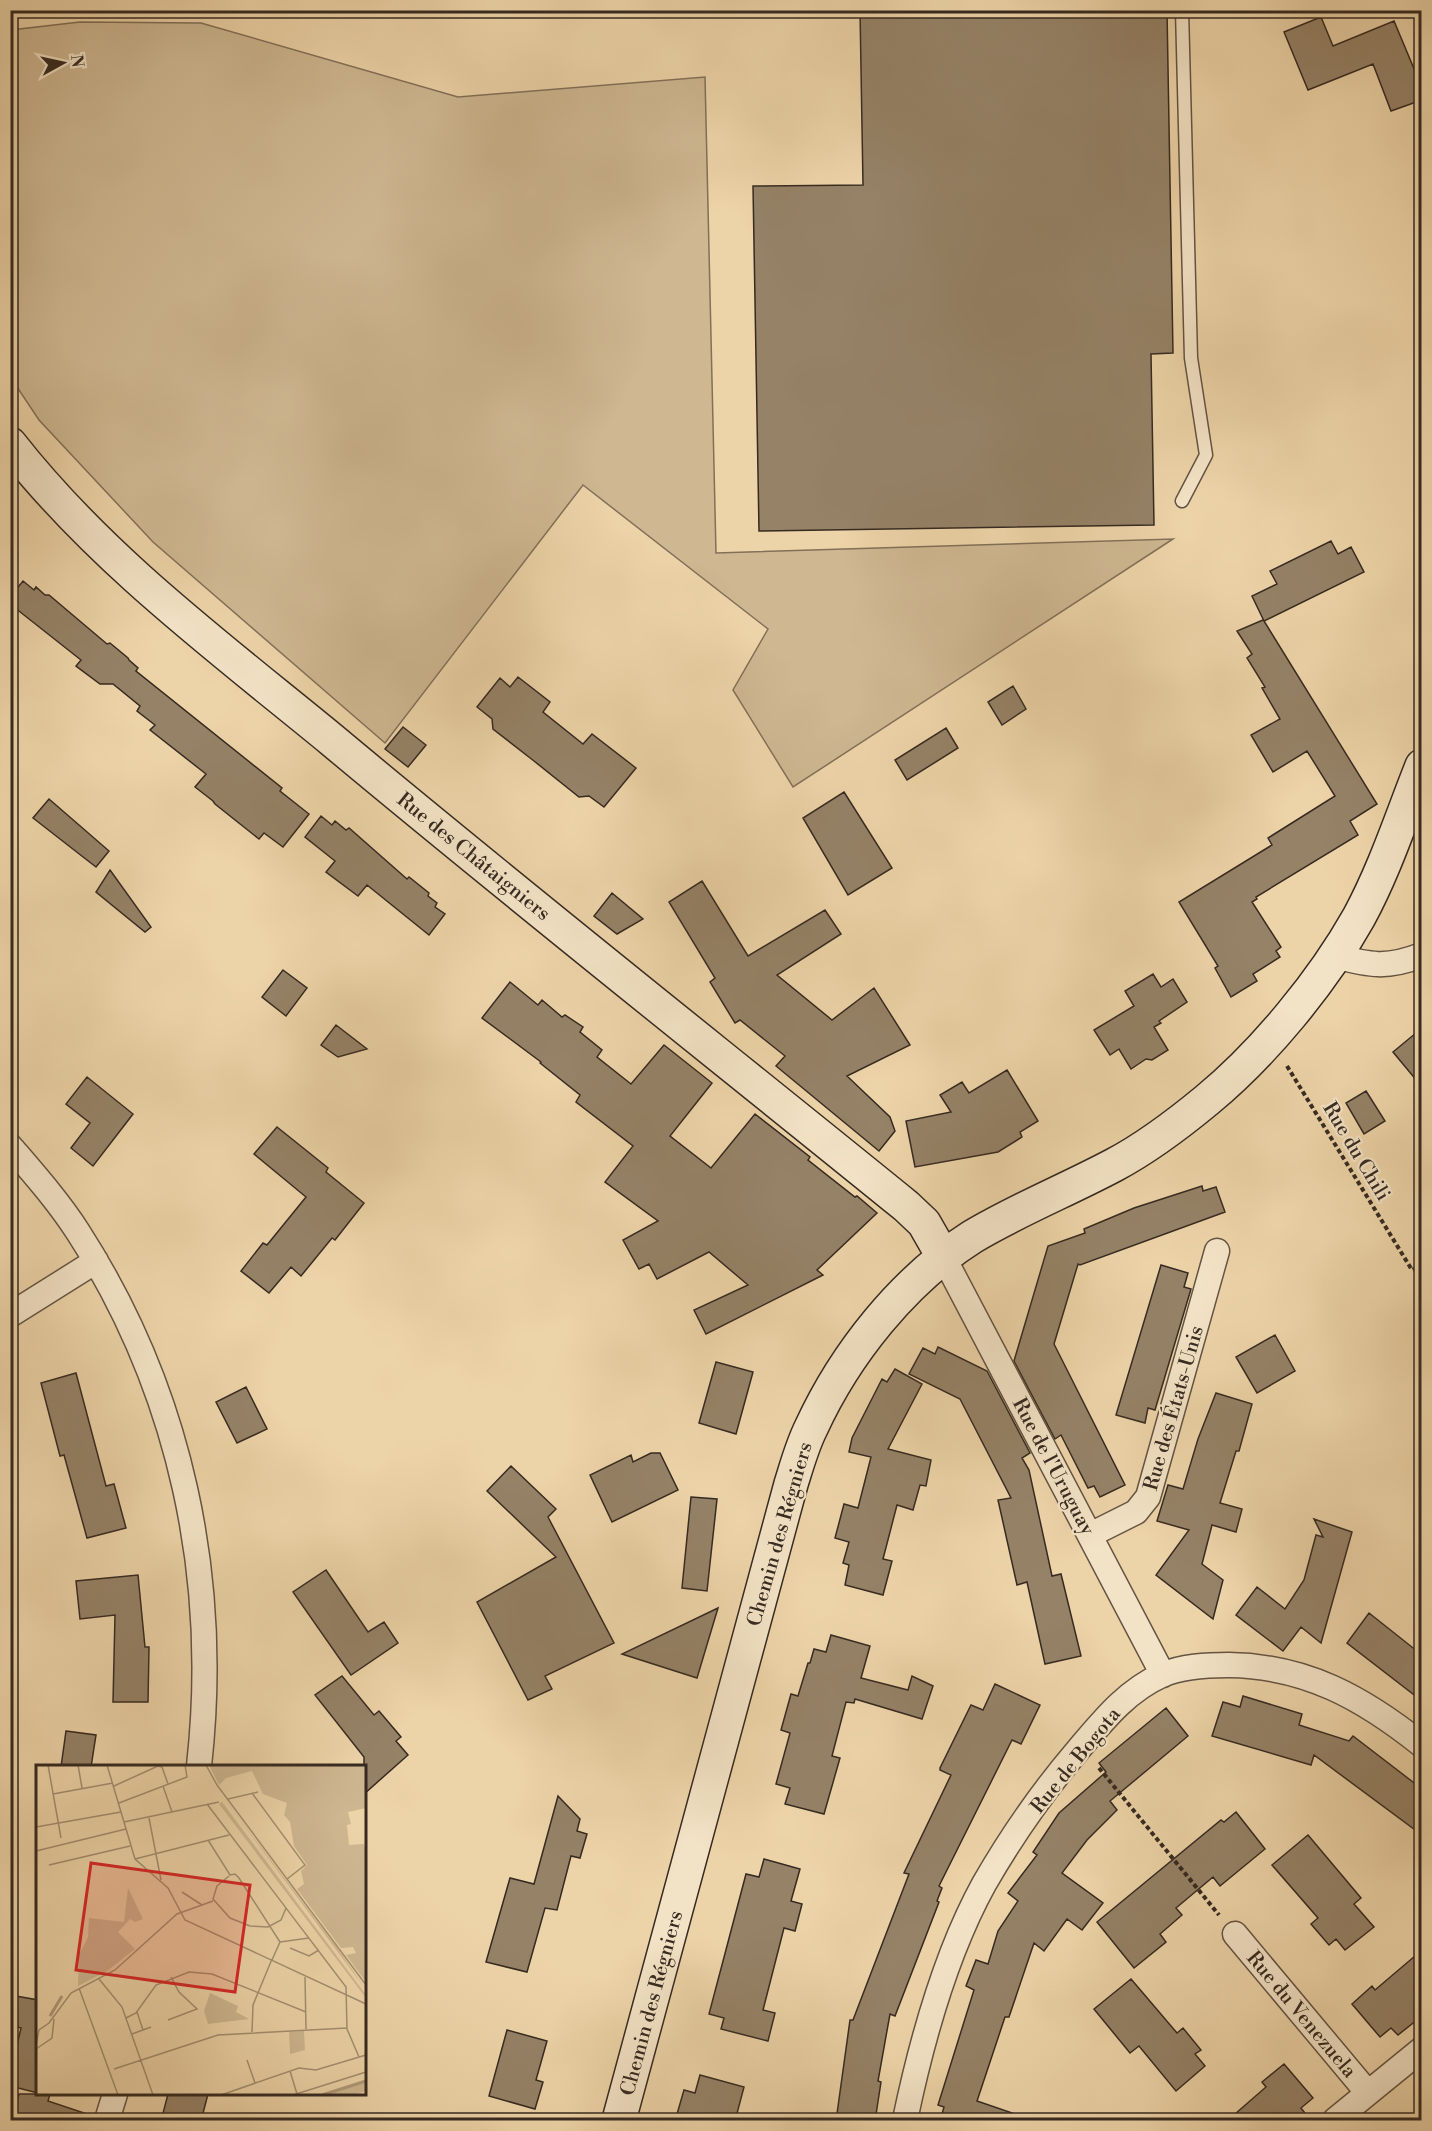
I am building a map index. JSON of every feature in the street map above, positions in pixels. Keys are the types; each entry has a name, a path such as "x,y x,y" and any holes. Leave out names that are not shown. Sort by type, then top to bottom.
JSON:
{"main road":[{"name":"Rue des Châtaigniers","path":"10,444 71,514 175,610 368,770 906,1206 924,1223 944,1258"},
{"name":"Chemin des Régniers","path":"619,2121 800,1454 821,1407 856,1349 891,1307 944,1258 995,1224 1106,1170 1145,1147 1210,1098 1269,1040 1316,982 1360,915 1375,884 1422,766"}],"street":[{"path":"1334,956 1386,965 1404,962 1422,955"},
{"path":"10,1146 54,1197 96,1261 141,1346 158,1390 188,1493 201,1588 204,1696 199,1765"},
{"name":"Rue des États-Unis","path":"1090,1535 1136,1512 1148,1497 1217,1251"},
{"name":"Rue de l'Uruguay","path":"944,1258 1163,1675"},
{"path":"10,1315 96,1261"},
{"name":"Rue de Bogota","path":"905,2121 933,2010 974,1905 1011,1842 1081,1746 1129,1696 1163,1675 1185,1669 1211,1665 1280,1670 1312,1679 1363,1702 1422,1745"},
{"name":"Rue du Venezuela","path":"1235,1934 1368,2093"},
{"path":"1335,2121 1422,2049"},
{"path":"107,2121 115,2095"}],"lane":[{"path":"1182,10 1191,358 1206,455 1182,501"}],"path":[{"name":"Rue du Chili","path":"1269,1040 1412,1270 1422,1264"},
{"path":"1081,1746 1235,1934"}],"shaded area":[{"path":"80,22 201,23 458,97 705,77 716,553 1173,539 793,787 733,690 768,629 583,485 385,743 153,542 39,420 11,378 11,30"}],"building":[{"path":"860,10 1167,10 1173,353 1151,354 1154,525 759,531 753,186 863,185"},
{"path":"1321,17 1333,46 1394,21 1422,88 1422,100 1391,111 1373,64 1308,90 1284,32"},
{"path":"1331,541 1338,554 1351,547 1364,572 1264,621 1252,596 1277,584 1270,571"},
{"path":"23,581 34,590 36,587 45,595 49,595 107,644 110,643 138,668 136,671 282,788 280,791 309,814 283,847 264,833 259,839 195,787 206,774 150,730 155,725 137,711 140,706 113,684 100,684 76,666 81,660 10,604 10,597"},
{"path":"1263,620 1377,804 1350,821 1358,835 1256,897 1257,899 1252,902 1281,947 1276,951 1280,957 1253,974 1257,981 1231,997 1215,968 1218,966 1179,902 1272,845 1268,838 1335,796 1307,751 1273,772 1251,735 1280,719 1262,688 1265,687 1247,658 1252,654 1237,631"},
{"path":"518,677 550,702 543,712 583,744 592,734 636,768 604,807 589,796 579,797 493,729 492,719 477,707 500,678 510,687"},
{"path":"1013,686 1026,709 1002,725 988,702"},
{"path":"403,727 426,745 408,767 385,749"},
{"path":"946,728 958,748 907,780 895,760"},
{"path":"844,792 892,868 848,895 803,818"},
{"path":"49,799 109,851 96,867 33,818"},
{"path":"321,816 332,825 335,821 346,830 349,828 407,879 409,877 429,893 428,896 437,903 435,907 445,914 429,935 367,885 358,896 326,872 335,861 305,837"},
{"path":"110,870 151,927 145,932 96,892"},
{"path":"702,881 748,956 825,910 841,934 777,975 832,1020 874,988 910,1045 847,1076 890,1117 895,1131 879,1151 776,1066 785,1056 740,1020 735,1023 710,982 715,978 669,902"},
{"path":"612,893 643,919 617,934 594,916"},
{"path":"283,970 307,988 286,1016 262,997"},
{"path":"1153,974 1161,987 1173,979 1187,1002 1154,1027 1168,1050 1152,1060 1146,1059 1131,1069 1119,1049 1110,1055 1094,1030 1134,1006 1125,991"},
{"path":"510,982 538,1005 542,1000 562,1017 565,1015 583,1027 580,1032 602,1050 597,1057 631,1084 664,1045 712,1083 670,1136 711,1168 755,1114 810,1157 808,1160 877,1213 817,1270 823,1275 706,1334 694,1310 748,1285 709,1252 657,1279 649,1264 639,1269 623,1240 658,1221 605,1182 633,1146 576,1102 580,1095 541,1062 482,1018"},
{"path":"336,1025 367,1049 338,1057 321,1045"},
{"path":"1422,1028 1422,1087 1393,1052"},
{"path":"1007,1070 1038,1121 1020,1132 1022,1137 998,1152 915,1167 906,1121 951,1112 940,1095 962,1082 969,1093"},
{"path":"87,1077 133,1114 93,1166 71,1148 90,1123 66,1104"},
{"path":"1366,1091 1385,1121 1364,1134 1346,1103"},
{"path":"277,1127 328,1168 326,1172 364,1203 335,1240 332,1238 301,1276 291,1267 269,1293 241,1271 263,1243 267,1245 306,1197 254,1154"},
{"path":"1202,1186 1203,1191 1216,1187 1225,1212 1078,1264 1054,1344 1125,1485 1100,1497 1094,1486 1088,1488 1061,1435 1055,1439 1014,1361 1048,1246 1085,1233 1084,1229 1134,1208"},
{"path":"1161,1265 1188,1273 1184,1287 1191,1289 1155,1410 1148,1408 1145,1423 1116,1415"},
{"path":"1275,1335 1295,1371 1257,1393 1236,1357"},
{"path":"938,1347 987,1371 1030,1453 1022,1458 1029,1470 1052,1576 1061,1574 1081,1656 1045,1664 1027,1582 1017,1585 998,1500 1011,1498 960,1399 909,1374 923,1348 935,1354"},
{"path":"716,1362 753,1372 736,1434 699,1423"},
{"path":"895,1369 922,1384 888,1449 931,1460 926,1486 920,1485 913,1510 897,1505 883,1559 892,1561 883,1595 845,1585 849,1565 843,1563 849,1542 835,1538 844,1504 858,1508 871,1457 849,1452 852,1438 882,1379 887,1382"},
{"path":"76,1373 106,1486 114,1484 126,1528 87,1538 64,1455 60,1456 41,1383"},
{"path":"246,1387 267,1429 237,1443 216,1402"},
{"path":"1216,1393 1252,1404 1239,1451 1236,1451 1220,1503 1242,1509 1236,1532 1212,1525 1202,1564 1223,1580 1213,1619 1156,1575 1189,1530 1157,1521 1168,1485 1183,1489 1198,1439"},
{"path":"651,1453 660,1453 678,1490 612,1522 590,1475 631,1455 633,1462"},
{"path":"511,1466 556,1509 548,1517 614,1643 545,1676 552,1689 528,1700 477,1602 556,1557 487,1491"},
{"path":"691,1497 717,1499 707,1591 682,1588"},
{"path":"1314,1519 1352,1532 1321,1643 1301,1627 1283,1651 1236,1615 1257,1587 1285,1609 1304,1580 1316,1535 1323,1537"},
{"path":"326,1570 368,1632 384,1622 398,1643 351,1675 293,1592"},
{"path":"138,1575 145,1647 149,1647 148,1702 113,1702 115,1615 80,1619 76,1581"},
{"path":"718,1608 697,1678 622,1654"},
{"path":"1369,1613 1422,1655 1422,1701 1347,1643"},
{"path":"831,1635 870,1646 861,1678 908,1690 912,1676 933,1686 922,1719 855,1699 854,1703 846,1702 832,1756 840,1758 824,1814 785,1804 790,1788 776,1784 790,1733 781,1730 791,1694 798,1696 814,1649 826,1652"},
{"path":"342,1676 374,1715 379,1711 401,1737 396,1741 408,1755 366,1792 364,1757 315,1695"},
{"path":"995,1684 1040,1705 1021,1744 1012,1740 939,1886 942,1888 937,1901 939,1902 895,2016 890,2014 878,2081 881,2082 875,2121 836,2121 850,2020 853,2020 909,1874 904,1873 951,1775 940,1768 971,1705 983,1710"},
{"path":"1243,1696 1302,1714 1299,1725 1349,1741 1353,1736 1422,1789 1422,1835 1314,1755 1311,1765 1212,1736 1223,1702 1240,1707"},
{"path":"1166,1708 1188,1736 1110,1801 1117,1810 1087,1840 1062,1873 1103,1903 1082,1930 1067,1919 1044,1951 1034,1943 1009,2017 1005,2017 977,2101 1021,2116 1020,2121 940,2121 944,2107 938,2105 974,1990 966,1986 976,1960 988,1964 998,1931 1018,1901 1008,1893 1037,1855 1033,1852 1059,1813 1106,1772 1099,1763"},
{"path":"66,1731 96,1735 91,1765 61,1765"},
{"path":"558,1796 580,1819 577,1831 587,1834 580,1858 571,1856 557,1910 545,1908 527,1972 486,1962 510,1878 534,1884"},
{"path":"1236,1812 1265,1849 1220,1886 1213,1877 1176,1908 1182,1915 1160,1934 1166,1942 1134,1968 1097,1922 1221,1820 1224,1822"},
{"path":"1308,1835 1361,1898 1354,1904 1374,1927 1345,1950 1336,1939 1329,1945 1311,1924 1318,1918 1272,1865"},
{"path":"764,1859 800,1869 791,1901 802,1904 795,1931 784,1928 763,2010 775,2013 768,2041 721,2029 724,2018 709,2014 746,1874 759,1877"},
{"path":"1422,1950 1422,2016 1398,2035 1391,2028 1380,2037 1352,2004 1372,1986 1375,1990"},
{"path":"1131,1979 1177,2033 1183,2028 1201,2050 1195,2054 1205,2066 1176,2091 1139,2046 1130,2053 1094,2009"},
{"path":"10,1995 36,2000 36,2092 10,2086 10,2074 21,2028 10,2025"},
{"path":"507,2030 547,2041 536,2080 543,2082 535,2109 489,2096"},
{"path":"1284,2064 1313,2098 1301,2108 1311,2121 1227,2121 1266,2087 1262,2082"},
{"path":"700,2075 744,2087 735,2121 675,2121 684,2090 695,2093"},
{"path":"19,2094 50,2095 48,2101 93,2116 92,2121 12,2121"},
{"path":"168,2095 208,2095 201,2121 161,2121"}]}
